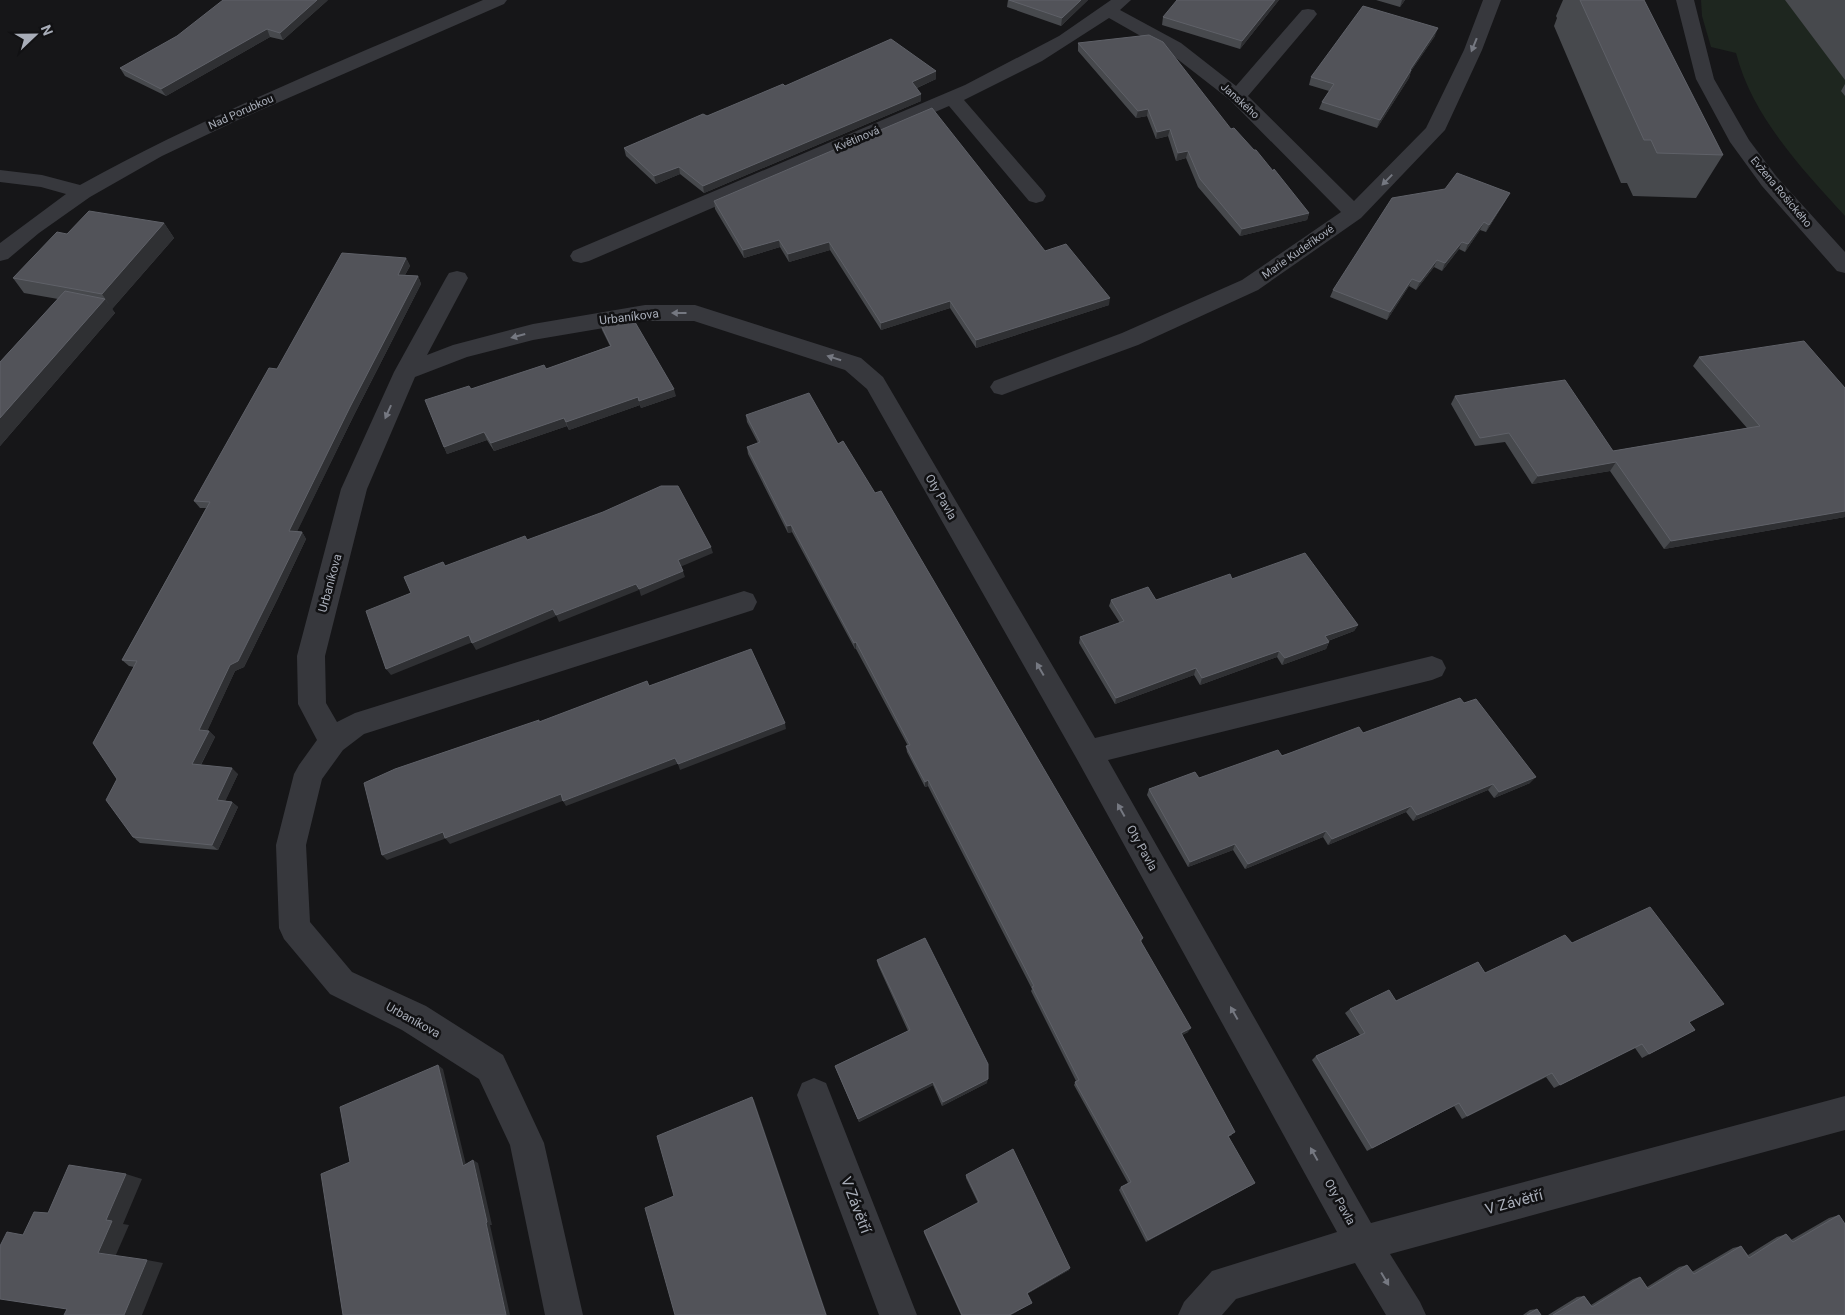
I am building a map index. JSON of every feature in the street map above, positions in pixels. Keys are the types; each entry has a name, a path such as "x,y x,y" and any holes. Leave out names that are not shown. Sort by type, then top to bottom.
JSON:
{"street":[{"name":"Nad Porubkou","path":"0,254 32,228 83,192 155,152 231,116 498,0"},
{"name":"Marie Kudeříkové","path":"1002,387 1130,339 1250,286 1354,213 1435,130 1473,50 1492,0"},
{"name":"Evžena Rošického","path":"1685,0 1705,79 1740,142 1769,181 1845,266"},
{"name":"Janského","path":"1115,6 1174,47 1237,96 1354,213"},
{"name":"Květinová","path":"580,256 952,98 1052,48 1115,6"},
{"path":"1237,96 1308,14"},
{"path":"952,98 1036,196"},
{"path":"0,176 42,181 83,192"},
{"name":"Urbaníkova","path":"333,741 312,704 311,656 354,489 406,372 457,278"},
{"name":"Urbaníkova","path":"406,372 461,351 533,332 645,313 695,313 853,364 875,384"},
{"name":"Oty Pavla","path":"875,384 1088,752 1363,1243 1407,1315"},
{"name":"Urbaníkova","path":"564,1315 527,1143 491,1067 414,1018 341,983 295,928 291,845 309,774 333,741 355,726 744,602"},
{"path":"1088,752 1432,668"},
{"name":"V Závětří","path":"814,1095 898,1315"},
{"name":"V Závětří","path":"1197,1315 1225,1284 1363,1243 1845,1113"}],"shaded area":[{"path":"1701,0 1845,0 1845,216 1812,180 1766,120 1744,76 1736,53 1711,47 1702,16"}],"building":[{"path":"223,0 317,0 280,33 267,29 161,89 120,68 177,36"},
{"path":"1009,0 1081,0 1062,18"},
{"path":"1177,0 1275,0 1242,41 1163,17"},
{"path":"1580,0 1644,0 1723,155 1657,153 1651,140 1644,140"},
{"path":"1363,6 1438,28 1380,120 1322,102 1334,84 1311,77"},
{"path":"1149,35 1163,42 1231,129 1234,128 1256,150 1273,171 1274,169 1309,213 1242,229 1200,179 1188,151 1178,153 1170,129 1157,132 1148,109 1138,111 1078,43"},
{"path":"891,39 936,71 912,82 921,94 703,186 679,167 654,176 624,148 703,114 707,116 783,84 785,86"},
{"path":"932,108 1045,251 1066,244 1110,298 976,340 950,301 881,323 829,242 788,254 779,240 743,250 714,201"},
{"path":"1457,173 1510,193 1489,225 1484,222 1468,244 1462,242 1445,263 1437,260 1420,282 1412,279 1390,312 1333,290 1392,198 1445,189"},
{"path":"89,211 164,223 102,294 13,278 57,232 67,234"},
{"path":"342,253 406,258 398,275 418,276 350,407 289,531 302,532 238,661 230,665 199,730 209,731 192,764 232,768 217,800 232,802 212,845 133,837 106,800 117,779 93,743 137,661 122,660 210,502 194,501 269,368 277,369"},
{"path":"65,291 105,299 0,418 0,362"},
{"path":"632,317 674,389 639,401 638,397 566,422 564,418 491,443 484,432 444,447 425,400 469,386 471,389 544,365 546,369 611,346 600,323"},
{"path":"1804,341 1845,388 1845,511 1671,541 1616,462 1538,476 1509,433 1480,438 1455,396 1565,380 1613,451 1760,426 1699,357"},
{"path":"809,393 838,444 843,441 875,493 881,491 1143,938 1140,940 1191,1028 1181,1033 1235,1132 1228,1136 1255,1183 1148,1240 1121,1187 1131,1182 1075,1082 1079,1080 1032,987 1034,986 928,780 925,782 906,746 910,745 856,642 854,643 791,525 787,526 747,447 760,442 746,415"},
{"path":"661,486 678,486 711,547 678,560 683,571 639,589 636,584 556,615 553,609 472,643 469,635 386,669 366,611 411,593 404,577 443,562 445,566 525,536 527,540 603,512"},
{"path":"1305,553 1358,625 1325,636 1329,642 1285,658 1279,651 1202,678 1196,668 1116,698 1080,637 1124,621 1111,600 1148,587 1156,600 1230,574 1232,579"},
{"path":"751,649 785,723 678,764 675,758 563,801 561,794 445,838 443,832 382,855 364,783 395,769 539,720 539,722 647,681 649,686"},
{"path":"1460,698 1464,703 1476,699 1536,777 1499,792 1493,784 1417,815 1411,806 1332,839 1326,831 1248,864 1235,844 1190,862 1149,789 1195,772 1199,778 1278,750 1282,756 1359,727 1363,733"},
{"path":"1650,907 1724,1004 1689,1022 1695,1030 1649,1054 1642,1044 1560,1085 1552,1073 1467,1116 1459,1103 1372,1148 1316,1056 1365,1033 1350,1009 1389,990 1396,1001 1478,962 1485,973 1565,935 1572,943"},
{"path":"925,938 988,1064 988,1079 943,1102 933,1082 858,1119 835,1066 910,1030 877,960"},
{"path":"438,1065 463,1166 473,1160 506,1315 343,1315 321,1174 350,1162 340,1107"},
{"path":"752,1097 826,1315 675,1315 645,1208 674,1196 657,1136"},
{"path":"1013,1149 1070,1268 1027,1293 1032,1303 1009,1315 962,1315 924,1231 979,1202 966,1175"},
{"path":"69,1165 126,1174 106,1220 112,1221 98,1253 147,1260 124,1315 64,1315 67,1309 0,1299 0,1246 7,1232 23,1235 34,1212 48,1213"},
{"path":"1839,1215 1845,1224 1845,1315 1553,1315 1584,1296 1592,1307 1640,1277 1648,1289 1687,1265 1694,1274 1741,1246 1749,1258 1786,1234 1793,1242"},
{"path":"1537,1309 1541,1315 1527,1315"}]}
